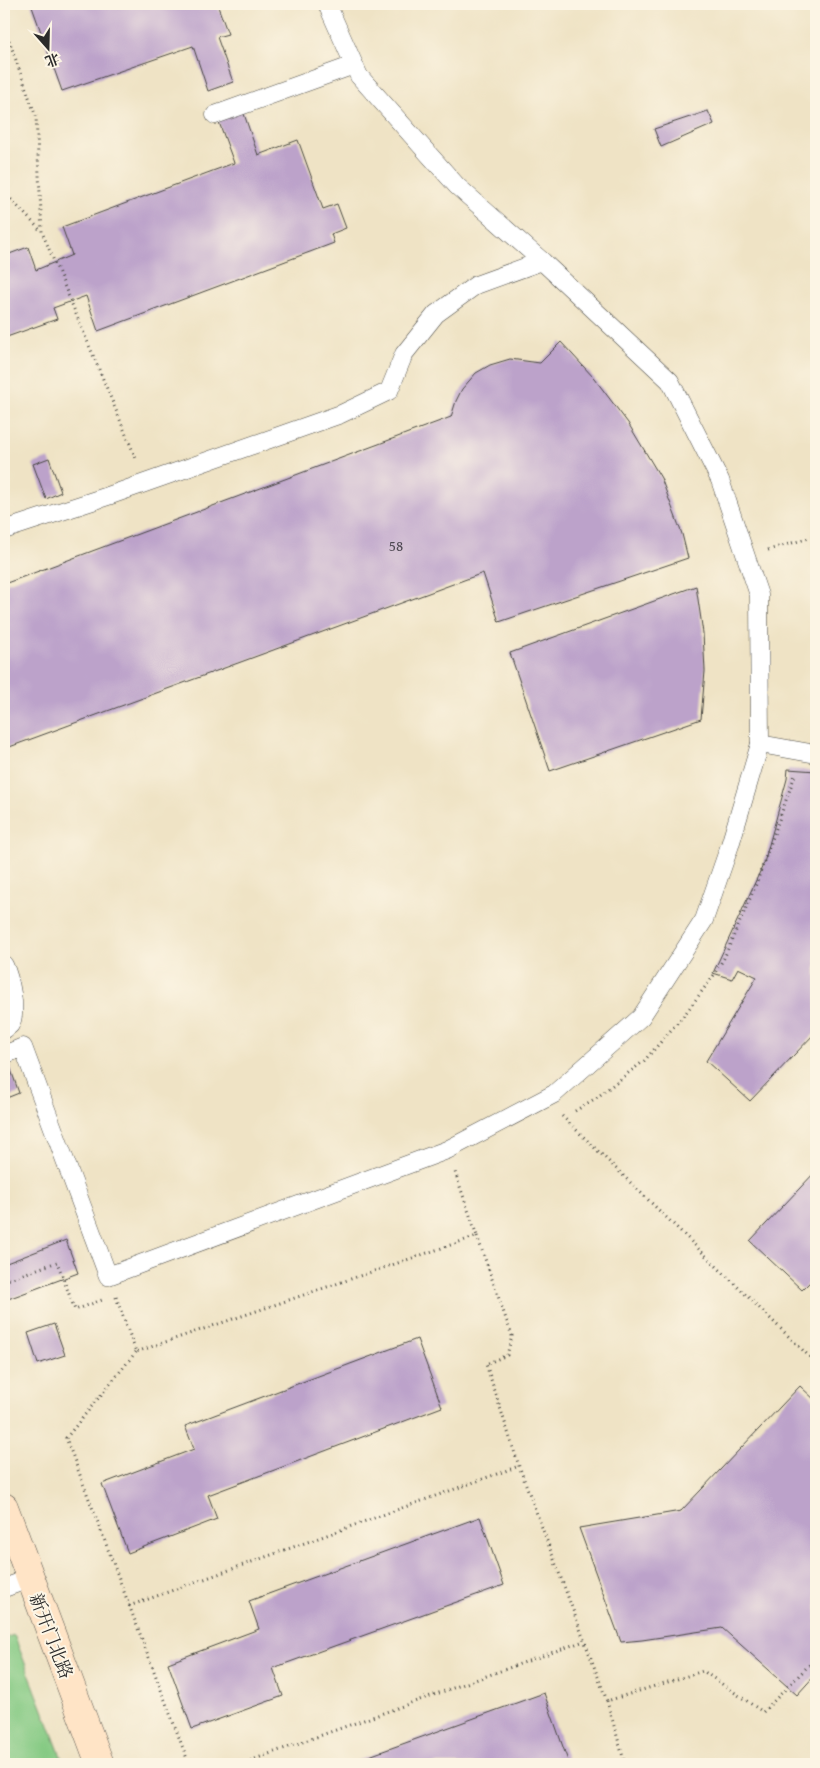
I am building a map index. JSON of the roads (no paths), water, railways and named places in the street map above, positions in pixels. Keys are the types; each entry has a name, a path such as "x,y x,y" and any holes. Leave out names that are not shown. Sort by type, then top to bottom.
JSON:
{"street":[{"name":"新开门北路","path":"4,1507 29,1579 100,1764"}],"lane":[{"path":"4,1054 23,1048 108,1276 448,1150 554,1094 641,1017 704,920 730,845 760,744 759,595 720,480 670,381 542,260 457,186 359,76 327,4"},
{"path":"215,115 354,65"},
{"path":"4,530 341,414 389,391 404,354 436,314 476,285 542,260"},
{"path":"760,744 816,754"},
{"path":"4,965 10,982 13,1011 11,1024 4,1030"},
{"path":"4,1588 29,1579"}]}
